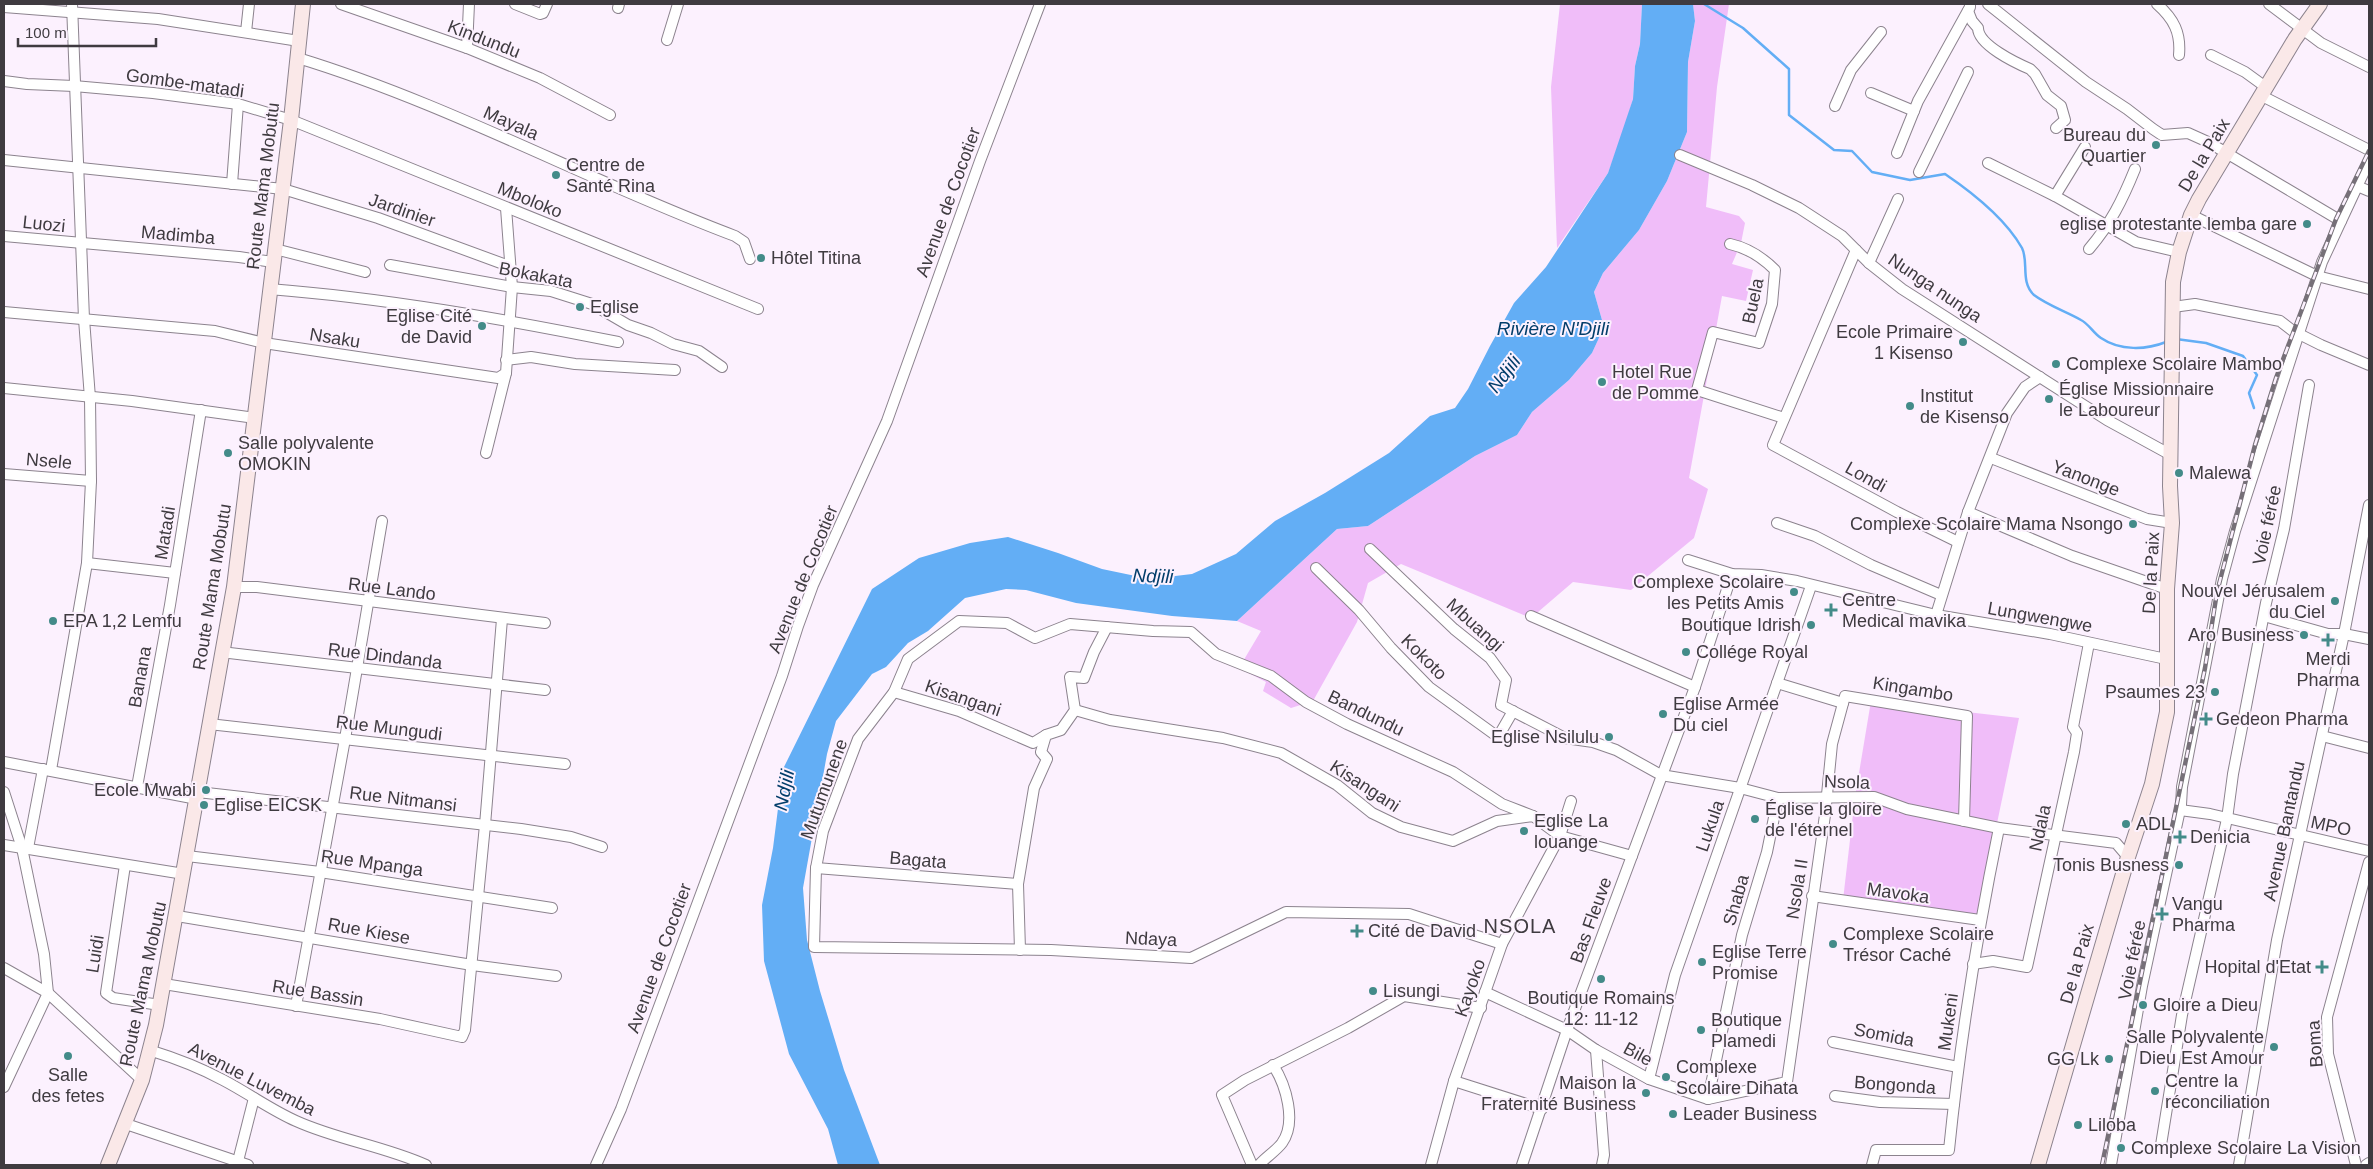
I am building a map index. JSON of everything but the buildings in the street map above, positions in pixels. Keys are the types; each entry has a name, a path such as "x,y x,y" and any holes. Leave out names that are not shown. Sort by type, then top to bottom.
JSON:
{"street":[{"path":"246,32 249,4"},
{"name":"Route Mama Mobutu","path":"108,1165 142,1080 160,1006 234,587 269,289 283,188 303,4"},
{"name":"Kindundu","path":"341,4 466,48 540,78 610,115"},
{"path":"466,48 469,4"},
{"path":"515,4 540,14 545,8"},
{"path":"667,40 678,4"},
{"name":"Avenue de Cocotier","path":"596,1165 621,1109 813,585 887,421 980,161 1040,4"},
{"path":"1988,4 2086,82 2128,109 2162,135 2188,133 2342,221"},
{"path":"2157,4 2175,24 2180,39 2179,55"},
{"path":"2269,4 2321,42 2369,67"},
{"name":"De la Paix","path":"2038,1165 2128,857 2152,784 2167,712 2167,589 2172,523 2173,282 2179,252 2191,215 2302,29 2320,4"},
{"path":"4,7 72,8 299,41"},
{"path":"1897,153 1914,110 1969,7"},
{"path":"1969,7 1972,21 1978,28 1979,35 1989,46 2030,69 2047,95 2062,106 2065,120 2056,128"},
{"path":"25,848 47,769 87,562 91,481 90,398 84,319 72,8"},
{"path":"1835,106 1851,70 1881,32"},
{"path":"2211,55 2245,72 2265,92 2369,150"},
{"name":"Mayala","path":"298,58 360,79 452,115 744,242 750,260"},
{"path":"1919,172 1968,72"},
{"path":"4,81 74,86"},
{"name":"Gombe-matadi","path":"74,86 153,93 238,104 291,120"},
{"path":"1871,93 1914,110"},
{"path":"232,184 238,104"},
{"name":"Mboloko","path":"291,120 758,309"},
{"path":"2055,196 2086,147"},
{"name":"Nunga nunga","path":"1680,155 1752,185 1799,208 1842,236 1869,263 1902,289 2107,420 2171,455"},
{"path":"4,160 283,188"},
{"name":"Voie férée","path":"2111,1165 2142,986 2180,810 2182,787 2222,579 2317,276 2369,161"},
{"path":"1988,163 2055,196 2136,242 2179,252"},
{"path":"2089,249 2108,226 2123,198 2135,169"},
{"path":"2357,186 2369,191"},
{"name":"Jardinier","path":"283,188 378,218 509,266"},
{"path":"1869,263 1898,199"},
{"path":"486,452 506,373 508,320 512,287 506,208"},
{"path":"2191,215 2317,276 2369,289"},
{"name":"Luozi","path":"4,236 81,244"},
{"name":"Madimba","path":"81,244 211,254 274,255 365,272"},
{"name":"Buela","path":"1730,244 1749,250 1764,259 1776,270 1772,304 1760,342 1713,332 1697,390 1784,418"},
{"path":"1784,418 1856,250"},
{"name":"Bokakata","path":"390,265 512,287 550,291 592,304 628,325 651,333 673,344 699,350 722,366"},
{"path":"269,289 308,292 508,320 618,342"},
{"path":"2173,307 2195,304 2263,316 2280,321 2298,333 2369,365"},
{"path":"4,312 215,331 264,343"},
{"name":"Nsaku","path":"264,343 498,378 506,373"},
{"path":"506,360 531,357 575,364 675,370"},
{"path":"1936,615 1968,512 2008,412 2025,387 2040,376"},
{"name":"Voie férée","path":"2160,1145 2182,1015 2228,819 2233,774 2264,616 2284,529 2310,385"},
{"path":"4,388 255,418"},
{"name":"Matadi","path":"87,562 175,573 200,410"},
{"name":"Londi","path":"1784,418 1773,440 1774,446 1896,512 1958,542"},
{"name":"Yanonge","path":"1991,458 2147,518 2172,523"},
{"name":"Nsele","path":"4,474 91,481"},
{"name":"Avenue Bantandu","path":"2239,1165 2277,940 2344,634 2369,505"},
{"path":"1968,512 2072,556 2167,589"},
{"path":"296,1006 331,806 345,739 382,521"},
{"path":"1777,523 1815,536 1871,565 1941,595"},
{"name":"Mbuangi","path":"1370,549 1454,629 1490,658 1506,680 1501,705 1513,711"},
{"name":"Lungwengwe","path":"1688,560 1732,574 1761,575 1936,615 2113,646 2166,659"},
{"name":"Kokoto","path":"1316,568 1359,610 1391,648 1429,687 1498,737 1513,711"},
{"name":"Banana","path":"137,786 175,573"},
{"name":"Bas Fleuve","path":"1522,1165 1567,1030 1695,687 1732,574"},
{"name":"Lukula","path":"1649,1079 1675,975 1811,586"},
{"name":"Rue Lando","path":"234,587 257,587 545,624"},
{"path":"1531,616 1695,687"},
{"path":"2264,616 2328,634 2344,634 2369,640"},
{"path":"472,965 502,619"},
{"name":"Mutumunene","path":"814,947 816,868 823,831 858,739 894,692 908,659 959,620 1006,623 1035,638 1070,624 1153,631 1191,632"},
{"path":"1020,950 1018,884 1034,788 1047,759 1041,752 1046,735 1061,730 1075,710 1070,677 1084,678 1107,627"},
{"name":"Bandundu","path":"1191,632 1216,654 1271,676 1306,702 1347,724 1453,772 1502,804 1533,816"},
{"name":"Ndala","path":"1973,964 1993,961 2027,967 2077,733 2073,727 2089,643"},
{"name":"Rue Dindanda","path":"222,652 545,690"},
{"path":"1777,683 1843,703"},
{"name":"Kisangani","path":"894,692 960,711 1033,743 1046,735"},
{"name":"Kingambo","path":"1843,703 1847,696 1967,716 1964,821"},
{"name":"Nsola II","path":"1708,1099 1787,1082 1827,796 1832,744 1843,703"},
{"name":"Kisangani","path":"1075,710 1110,720 1223,738 1281,753 1337,785 1372,814 1401,828 1453,841 1497,820 1533,816"},
{"name":"Nsola","path":"1513,711 1566,738 1593,742 1616,750 1661,775 1740,788 1778,798 1874,797 1908,809 1999,828 2116,843 2128,857"},
{"name":"Rue Mungudi","path":"209,724 564,764"},
{"path":"2322,736 2369,748"},
{"path":"4,762 197,796"},
{"path":"4,792 25,848 44,954 48,993 5,1081"},
{"name":"Rue Nitmansi","path":"197,796 331,806 485,825 570,837 602,847"},
{"name":"Shaba","path":"1708,1099 1742,934 1764,860 1778,798"},
{"name":"Kayoko","path":"1430,1165 1454,1082 1502,944 1560,836 1571,801"},
{"path":"2180,810 2210,814 2228,819"},
{"path":"1533,816 1560,836 1632,856"},
{"name":"MPO","path":"2228,819 2369,851"},
{"name":"Mukeni","path":"1872,1165 1876,1150 1949,1150 1958,1067 1973,964 1999,828"},
{"path":"4,845 184,874"},
{"name":"Rue Mpanga","path":"187,856 320,872 552,908"},
{"name":"Boma","path":"2356,1165 2328,1054 2327,1017 2369,862"},
{"name":"Luidi","path":"125,865 106,993 112,998 160,1006"},
{"name":"Bagata","path":"816,868 1018,884"},
{"name":"Mavoka","path":"1812,896 1980,920"},
{"name":"Ndaya","path":"814,947 1020,950 1191,958 1286,912 1409,914 1502,944"},
{"name":"Rue Kiese","path":"177,916 472,965 556,976"},
{"name":"Rue Bassin","path":"164,984 380,1019 455,1037 462,1037 464,1034 472,965"},
{"path":"4,968 48,993 142,1080"},
{"name":"Bile","path":"1485,992 1567,1030 1596,1050 1649,1079 1708,1099"},
{"path":"1252,1165 1222,1095 1273,1065 1348,1028 1404,996 1481,1008"},
{"name":"Somida","path":"1833,1042 1958,1067"},
{"name":"Avenue Luvemba","path":"149,1050 186,1062 224,1080 296,1121 348,1140 404,1155 426,1165"},
{"path":"1596,1050 1604,1155 1602,1165"},
{"path":"1259,1165 1281,1145 1288,1133 1288,1103 1278,1073 1273,1065"},
{"path":"1454,1082 1542,1109"},
{"name":"Bongonda","path":"1835,1096 1880,1102 1954,1104"},
{"path":"237,1163 254,1098"},
{"path":"126,1124 237,1163 248,1165"}],"shaded area":[{"path":"1560,4 1642,4 1640,44 1635,66 1633,99 1624,129 1608,173 1557,248 1551,87"},
{"path":"1693,4 1729,4 1717,87 1706,207 1739,216 1745,223 1741,243 1732,264 1753,270 1746,301 1722,296 1689,478 1708,489 1694,538 1631,590 1573,582 1531,618 1401,564 1368,583 1357,622 1313,701 1291,708 1263,691 1266,682 1239,668 1261,631 1237,621 1337,529 1368,526 1475,456 1517,435 1532,412 1569,380 1592,353 1604,327 1594,292 1603,273 1639,230 1667,181 1687,132 1688,62 1695,21"},
{"path":"1871,701 2019,718 1977,919 1843,900 1855,797"}],"water":[{"name":"Rivière N'Djili","path":"1642,4 1693,4 1695,21 1688,62 1687,132 1667,181 1639,230 1603,273 1594,292 1604,327 1592,353 1569,380 1532,412 1517,435 1475,456 1368,526 1337,529 1237,621 1172,616 1076,603 1026,590 1006,589 965,598 928,631 908,643 886,667 872,674 836,721 827,754 803,888 807,940 844,1070 880,1165 838,1165 828,1129 789,1054 764,961 762,905 773,848 783,769 872,589 919,558 970,543 1008,537 1102,569 1150,579 1192,574 1236,554 1275,521 1325,493 1389,453 1430,416 1455,408 1468,389 1514,303 1546,267 1608,173 1633,99 1635,66 1640,44"}],"waterway":[{"path":"1704,4 1743,28 1789,69 1789,115 1834,150 1852,151 1872,172 1910,180 1945,174 1988,207 2007,226 2022,248 2027,284 2034,295 2084,322 2101,338 2116,345 2142,348 2166,342"},
{"path":"2176,339 2206,343 2243,356 2257,375 2249,393 2254,408"}],"railway":[{"path":"2102,1165 2205,668 2217,592 2255,445 2276,378 2336,219 2369,151"}],"place":[{"name":"Bureau du Quartier","path":"2156,145"},
{"name":"Centre de Santé Rina","path":"556,175"},
{"name":"eglise protestante lemba gare","path":"2307,224"},
{"name":"Hôtel Titina","path":"761,258"},
{"name":"Eglise","path":"580,307"},
{"name":"Eglise Cité de David","path":"482,326"},
{"name":"Ecole Primaire 1 Kisenso","path":"1963,342"},
{"name":"Complexe Scolaire Mambo","path":"2056,364"},
{"name":"Hotel Rue de Pomme","path":"1602,382"},
{"name":"Église Missionnaire le Laboureur","path":"2049,399"},
{"name":"Institut de Kisenso","path":"1910,406"},
{"name":"Salle polyvalente OMOKIN","path":"228,453"},
{"name":"Malewa","path":"2179,473"},
{"name":"Complexe Scolaire Mama Nsongo","path":"2133,524"},
{"name":"Complexe Scolaire les Petits Amis","path":"1794,592"},
{"name":"Nouvel Jérusalem du Ciel","path":"2335,601"},
{"name":"Centre Medical mavika","path":"1831,610"},
{"name":"EPA 1,2 Lemfu","path":"53,621"},
{"name":"Boutique Idrish","path":"1811,625"},
{"name":"Aro Business","path":"2304,635"},
{"name":"Merdi Pharma","path":"2328,640"},
{"name":"Collége Royal","path":"1686,652"},
{"name":"Psaumes 23","path":"2215,692"},
{"name":"Eglise Armée Du ciel","path":"1663,714"},
{"name":"Gedeon Pharma","path":"2206,719"},
{"name":"Eglise Nsilulu","path":"1609,737"},
{"name":"Ecole Mwabi","path":"206,790"},
{"name":"Eglise EICSK","path":"204,805"},
{"name":"Église la gloire de l'éternel","path":"1755,819"},
{"name":"ADL","path":"2126,824"},
{"name":"Eglise La louange","path":"1524,831"},
{"name":"Denicia","path":"2180,837"},
{"name":"Tonis Busness","path":"2179,865"},
{"name":"Vangu Pharma","path":"2162,914"},
{"name":"Cité de David","path":"1357,931"},
{"name":"Complexe Scolaire Trésor Caché","path":"1833,944"},
{"name":"Eglise Terre Promise","path":"1702,962"},
{"name":"Hopital d'Etat","path":"2322,967"},
{"name":"Boutique Romains 12: 11-12","path":"1601,979"},
{"name":"Lisungi","path":"1373,991"},
{"name":"Gloire a Dieu","path":"2143,1005"},
{"name":"Boutique Plamedi","path":"1701,1030"},
{"name":"Salle Polyvalente Dieu Est Amour","path":"2274,1047"},
{"name":"Salle des fetes","path":"68,1056"},
{"name":"GG Lk","path":"2109,1059"},
{"name":"Complexe Scolaire Dihata","path":"1666,1077"},
{"name":"Centre la réconciliation","path":"2155,1091"},
{"name":"Maison la Fraternité Business","path":"1646,1093"},
{"name":"Leader Business","path":"1673,1114"},
{"name":"Liloba","path":"2078,1125"},
{"name":"Complexe Scolaire La Vision","path":"2121,1148"}],"district":[{"name":"NSOLA","path":"1520,926"}],"water label":[{"name":"Ndjili","path":"1504,374"},
{"name":"Ndjili","path":"1153,576"},
{"name":"Ndjili","path":"784,790"}]}
